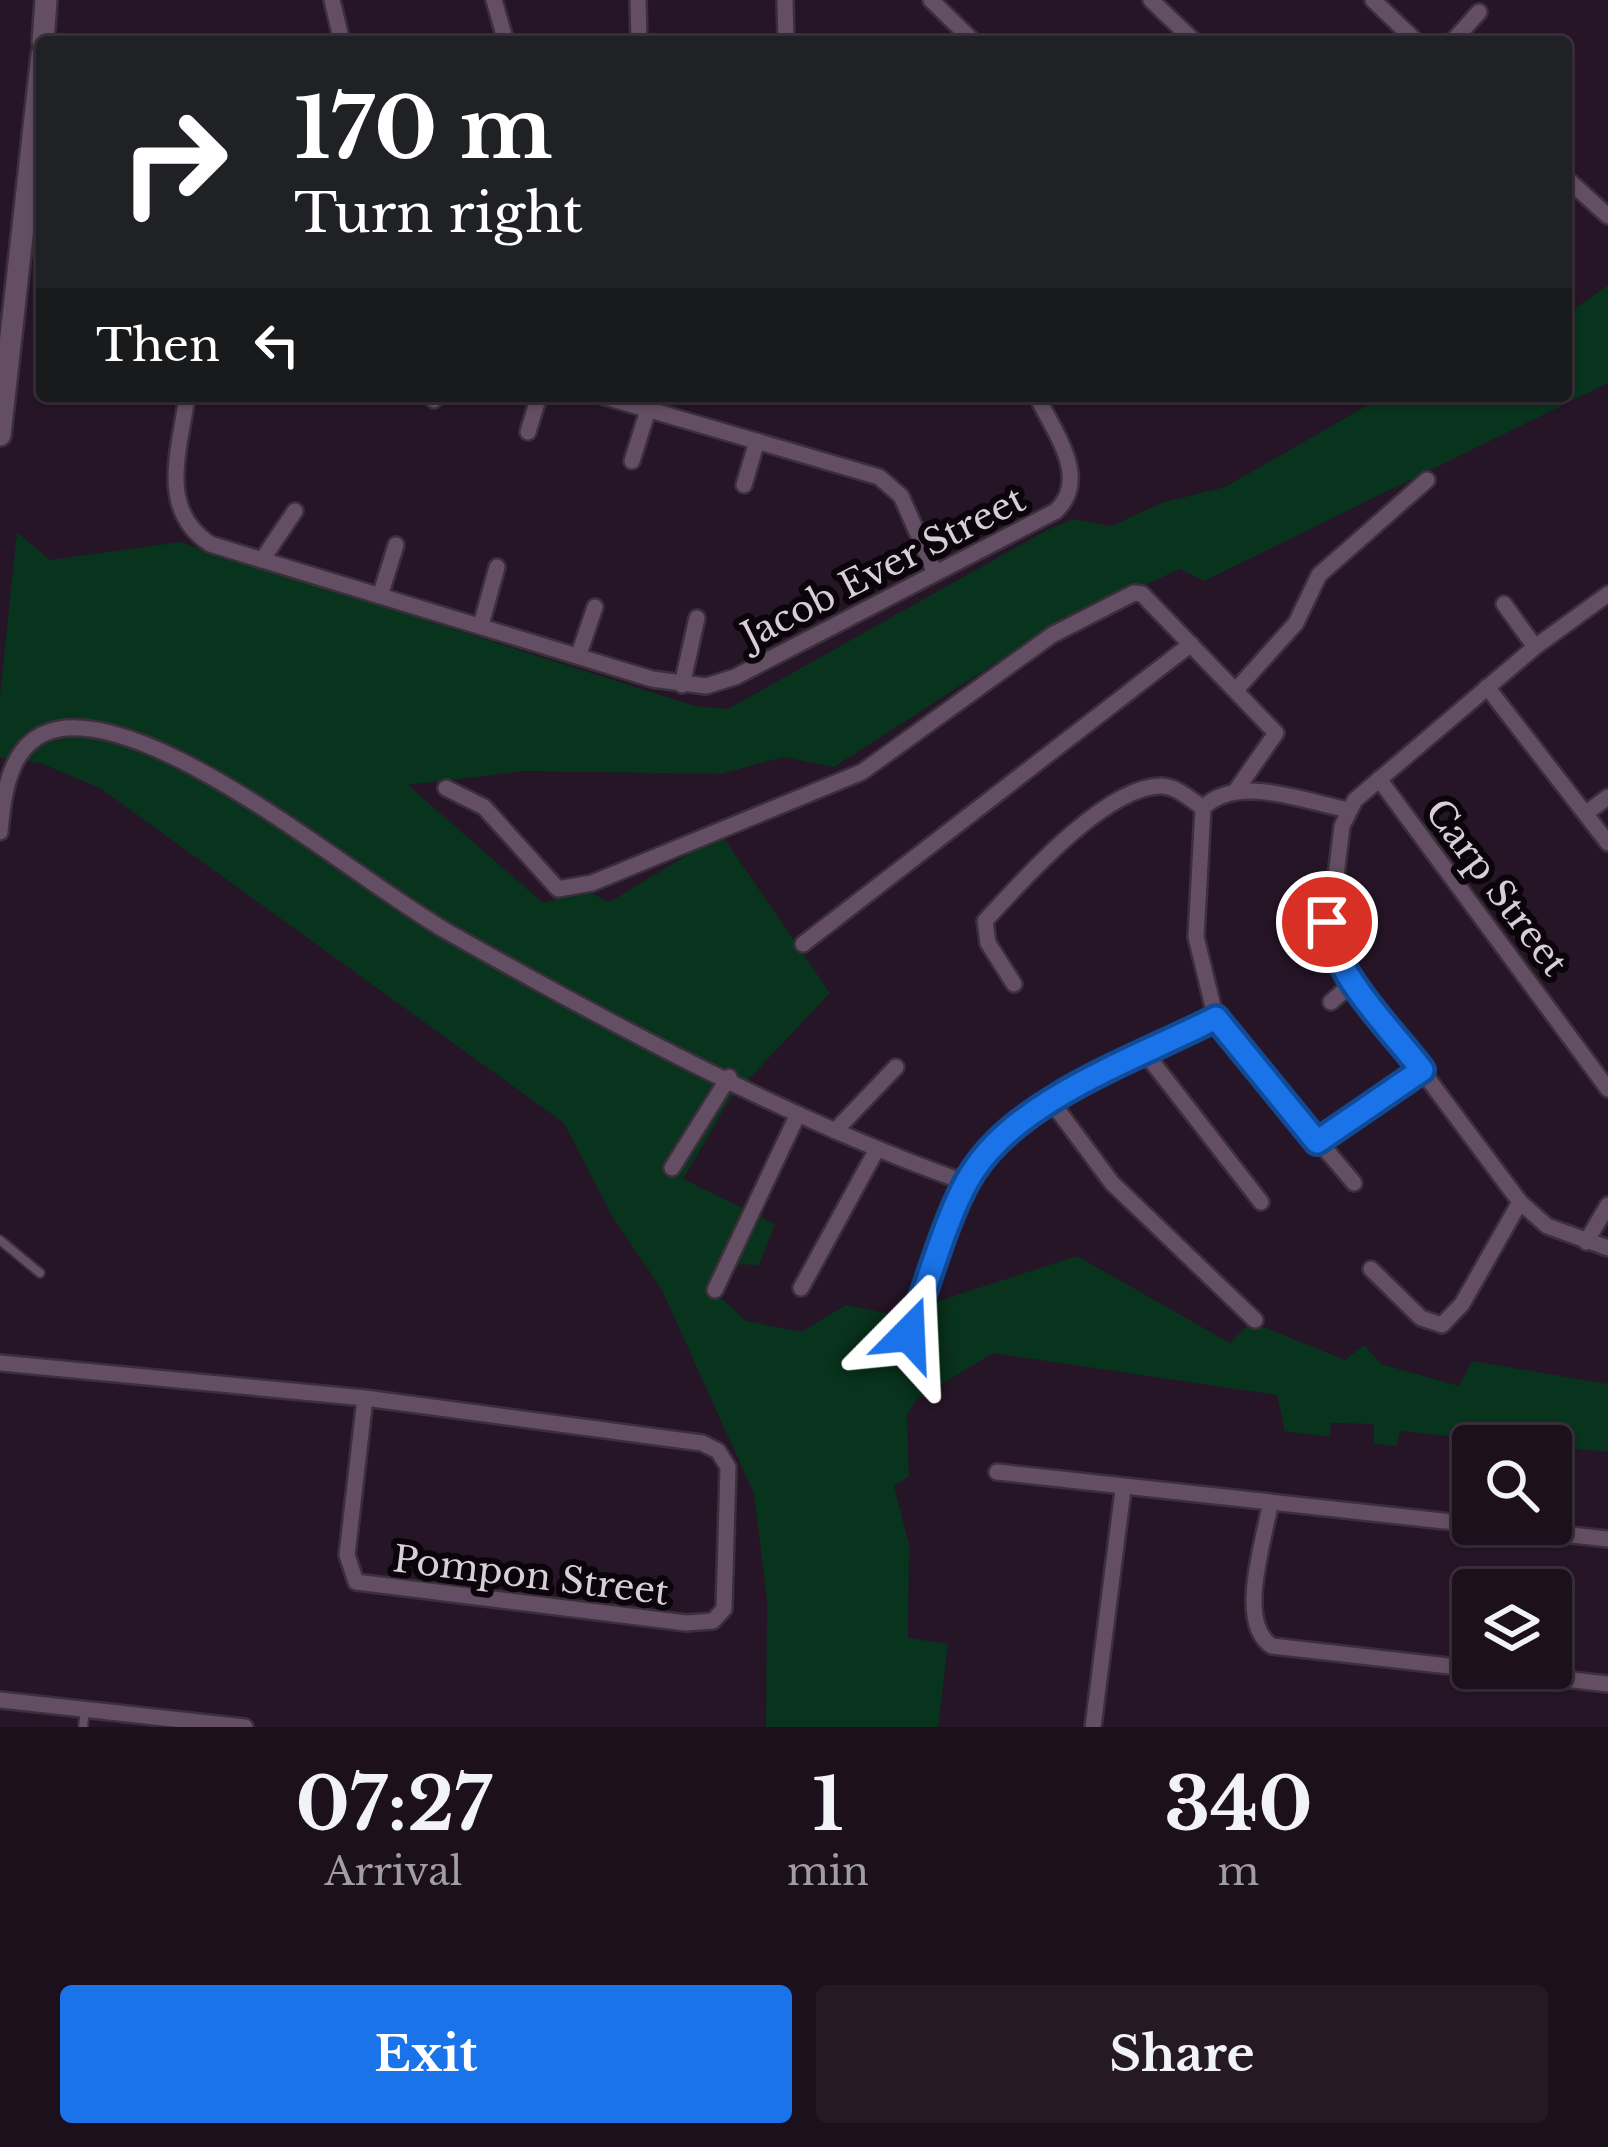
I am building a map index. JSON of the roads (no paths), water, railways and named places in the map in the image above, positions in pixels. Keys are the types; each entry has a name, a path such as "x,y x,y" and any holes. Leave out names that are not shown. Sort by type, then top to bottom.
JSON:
{"street":[{"path":"43,36 46,0"},
{"path":"332,0 341,36"},
{"path":"494,0 504,36"},
{"path":"638,0 639,36"},
{"path":"785,0 786,36"},
{"path":"931,0 968,36"},
{"path":"1150,0 1189,36"},
{"path":"1373,0 1412,36"},
{"path":"1458,36 1480,13"},
{"path":"0,435 36,109"},
{"path":"1572,183 1608,216"},
{"name":"Jacob Ever Street","path":"186,402 174,490 177,508 210,544 682,685 724,682 1049,515 1068,497 1073,475 1040,402"},
{"path":"528,432 537,402"},
{"path":"622,402 886,482 901,496 935,573"},
{"path":"632,461 648,410"},
{"path":"744,484 757,441"},
{"path":"1236,690 1295,623 1319,575 1427,480"},
{"path":"262,560 295,511"},
{"path":"380,596 396,544"},
{"path":"481,625 497,567"},
{"path":"446,788 484,807 550,882 566,890 677,851 862,772 1052,634 1134,593 1142,594 1236,690 1276,739 1237,789"},
{"path":"1608,594 1535,647 1379,778 1348,810 1327,922 1333,944 1355,981 1520,1202 1547,1226 1608,1248"},
{"path":"1504,604 1535,647"},
{"path":"579,654 595,607"},
{"name":"Jacob Ever Street","path":"682,685 697,618"},
{"path":"803,944 1191,644"},
{"path":"1487,687 1608,843"},
{"path":"0,832 10,766 37,739 70,728 137,743 281,816 441,928 798,1114 877,1151 956,1179 971,1173"},
{"name":"Carp Street","path":"1379,778 1608,1089"},
{"path":"1014,984 988,943 985,922 1039,863 1143,788 1174,788 1203,808"},
{"path":"1348,810 1237,789 1216,795 1203,808 1196,937 1216,1018 1354,1183"},
{"path":"1586,813 1608,797"},
{"path":"1331,1002 1355,981"},
{"path":"909,1334 971,1173 1021,1120 1216,1018"},
{"path":"1146,1054 1262,1202"},
{"path":"835,1131 896,1067"},
{"path":"1317,1142 1422,1070"},
{"path":"672,1168 729,1078"},
{"path":"1051,1101 1112,1183 1255,1320"},
{"path":"715,1290 798,1114"},
{"path":"801,1288 877,1151"},
{"path":"1371,1269 1421,1318 1442,1325 1462,1304 1520,1202"},
{"path":"1586,1242 1608,1205"},
{"name":"Pompon Street","path":"0,1363 365,1398 710,1446 728,1467 724,1609 712,1621 686,1623 356,1582 347,1556 365,1398"},
{"path":"997,1472 1123,1490 1608,1539"},
{"path":"1093,1727 1123,1490"},
{"path":"1270,1505 1253,1618 1260,1638 1272,1646 1608,1684"},
{"path":"0,1700 245,1727"}],"lane":[{"path":"0,1240 40,1273"},
{"path":"83,1727 86,1709"}]}
